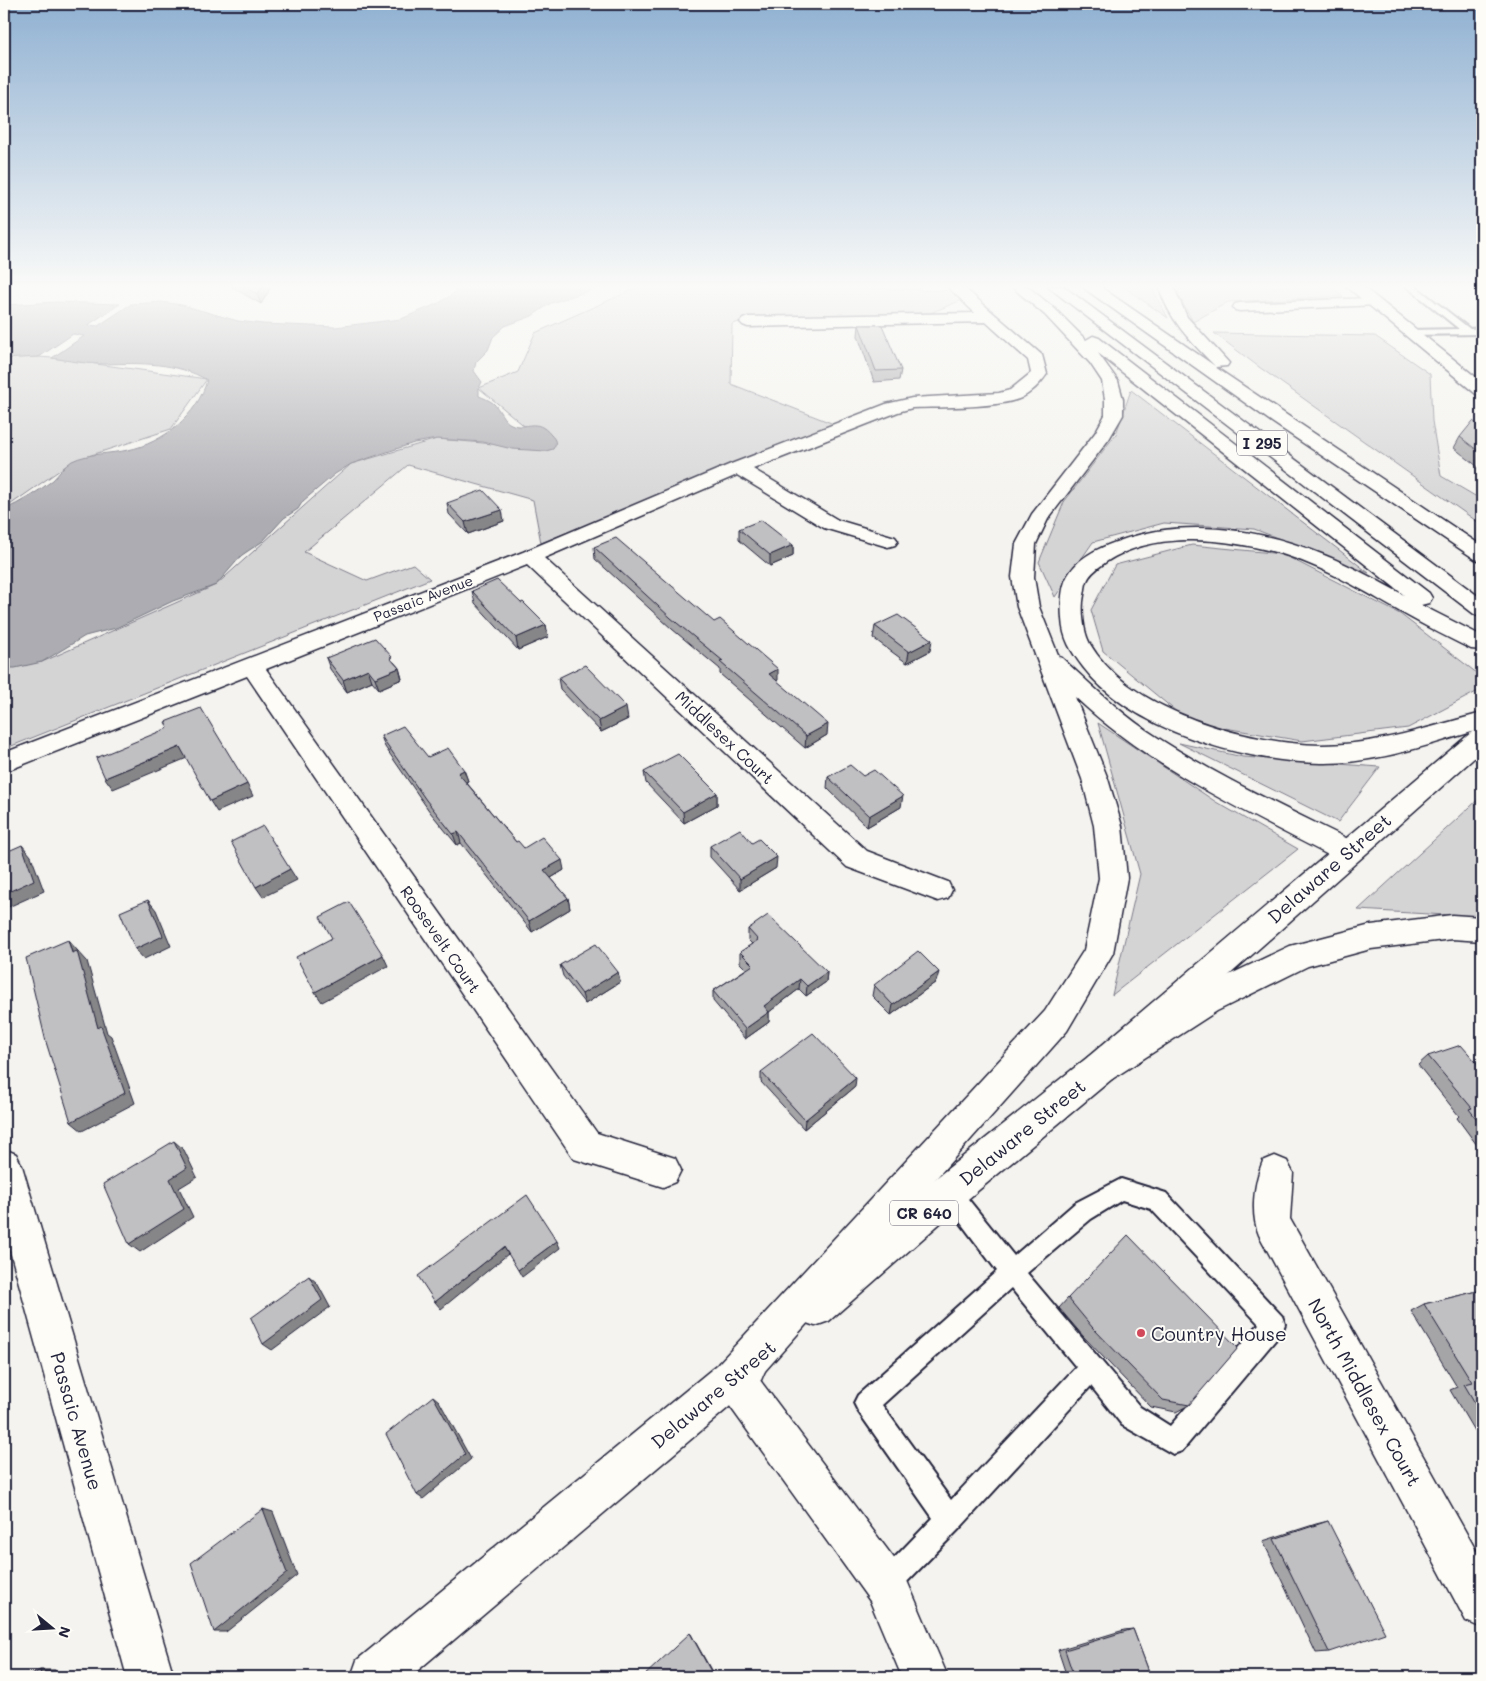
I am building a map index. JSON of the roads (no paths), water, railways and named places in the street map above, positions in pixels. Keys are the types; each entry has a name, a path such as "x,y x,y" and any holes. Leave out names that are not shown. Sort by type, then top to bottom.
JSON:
{"main road":[{"name":"Passaic Avenue","path":"4,763 530,556 738,468 892,408 912,403 998,398 1016,394 1032,382 1038,374 1037,364"},
{"path":"925,1677 886,1585 733,1377 1056,1021 1098,953 1113,878 1108,826 1094,780 1028,607 1023,577 1026,544 1039,518 1103,435 1114,415 1114,398 1110,381 1099,364"},
{"path":"1124,364 1481,645"},
{"name":"I 295","path":"1158,364 1476,604"},
{"name":"I 295","path":"1202,364 1278,418 1482,554"},
{"path":"1223,364 1278,418"},
{"path":"1450,364 1482,390"},
{"path":"738,468 830,524 888,541"},
{"path":"1481,645 1339,568 1284,548 1225,536 1148,538 1125,545 1089,563 1078,576 1072,592 1073,627 1079,645 1093,664 1112,684 1137,701 1187,727 1240,744 1320,754 1375,749 1482,721"},
{"name":"Middlesex Court","path":"530,556 857,859 938,890"},
{"path":"1048,656 1083,690 1136,735 1207,778 1348,852"},
{"name":"Roosevelt Court","path":"251,665 586,1147 663,1170"},
{"name":"Delaware Street","path":"374,1677 733,1377 949,1191 1100,1068 1482,737"},
{"path":"1100,1068 1206,1001 1301,955 1372,937 1452,927 1482,929"},
{"name":"Passaic Avenue","path":"4,1166 151,1677"},
{"name":"North Middlesex Court","path":"1275,1173 1272,1222 1482,1605"}],"lane":[{"path":"949,1191 1012,1272 1090,1369 1131,1416 1173,1442 1274,1324 1158,1202 1121,1189 1083,1210 1012,1272 866,1403 950,1520"},
{"path":"886,1585 950,1520 1090,1369"}],"place":[{"name":"Country House","path":"1141,1333"}]}
